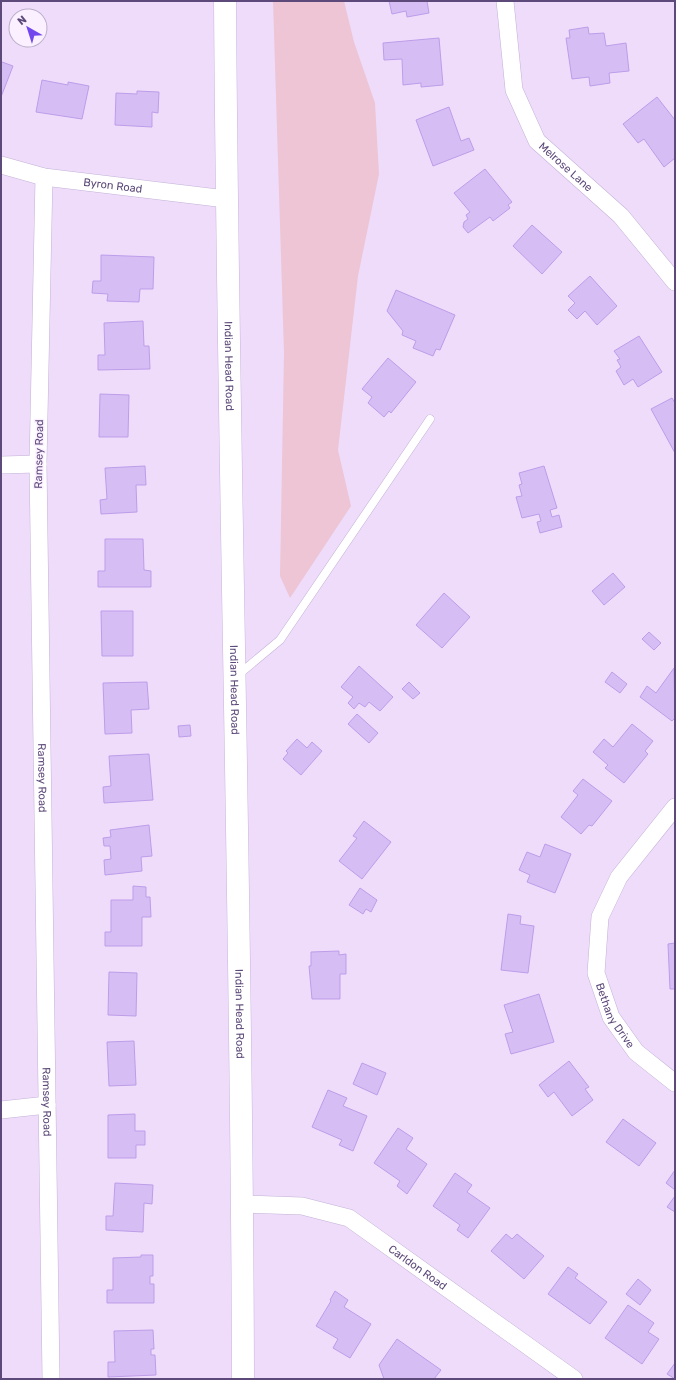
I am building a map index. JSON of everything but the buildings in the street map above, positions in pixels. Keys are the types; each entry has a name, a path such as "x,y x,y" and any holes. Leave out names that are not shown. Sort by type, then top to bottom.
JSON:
{"main road":[{"name":"Indian Head Road","path":"225,1 226,199 243,1204 243,1379"}],"street":[{"name":"Melrose Lane","path":"504,1 514,90 537,142 621,216 675,282"},
{"name":"Byron Road","path":"1,165 44,177 226,199"},
{"name":"Ramsey Road","path":"44,177 38,464 51,1379"},
{"path":"1,465 38,464"},
{"name":"Bethany Drive","path":"675,807 619,877 603,910 600,917 596,973 611,1017 636,1052 675,1083"},
{"path":"1,1110 47,1106"},
{"name":"Carldon Road","path":"243,1204 302,1206 350,1218 574,1379"}],"lane":[{"path":"234,678 280,640 430,419"}],"shaded area":[{"path":"1,1 675,1 675,1379 1,1379"},
{"path":"273,1 344,1 354,42 375,103 379,174 358,276 338,450 351,506 290,598 280,576 284,353"}]}
